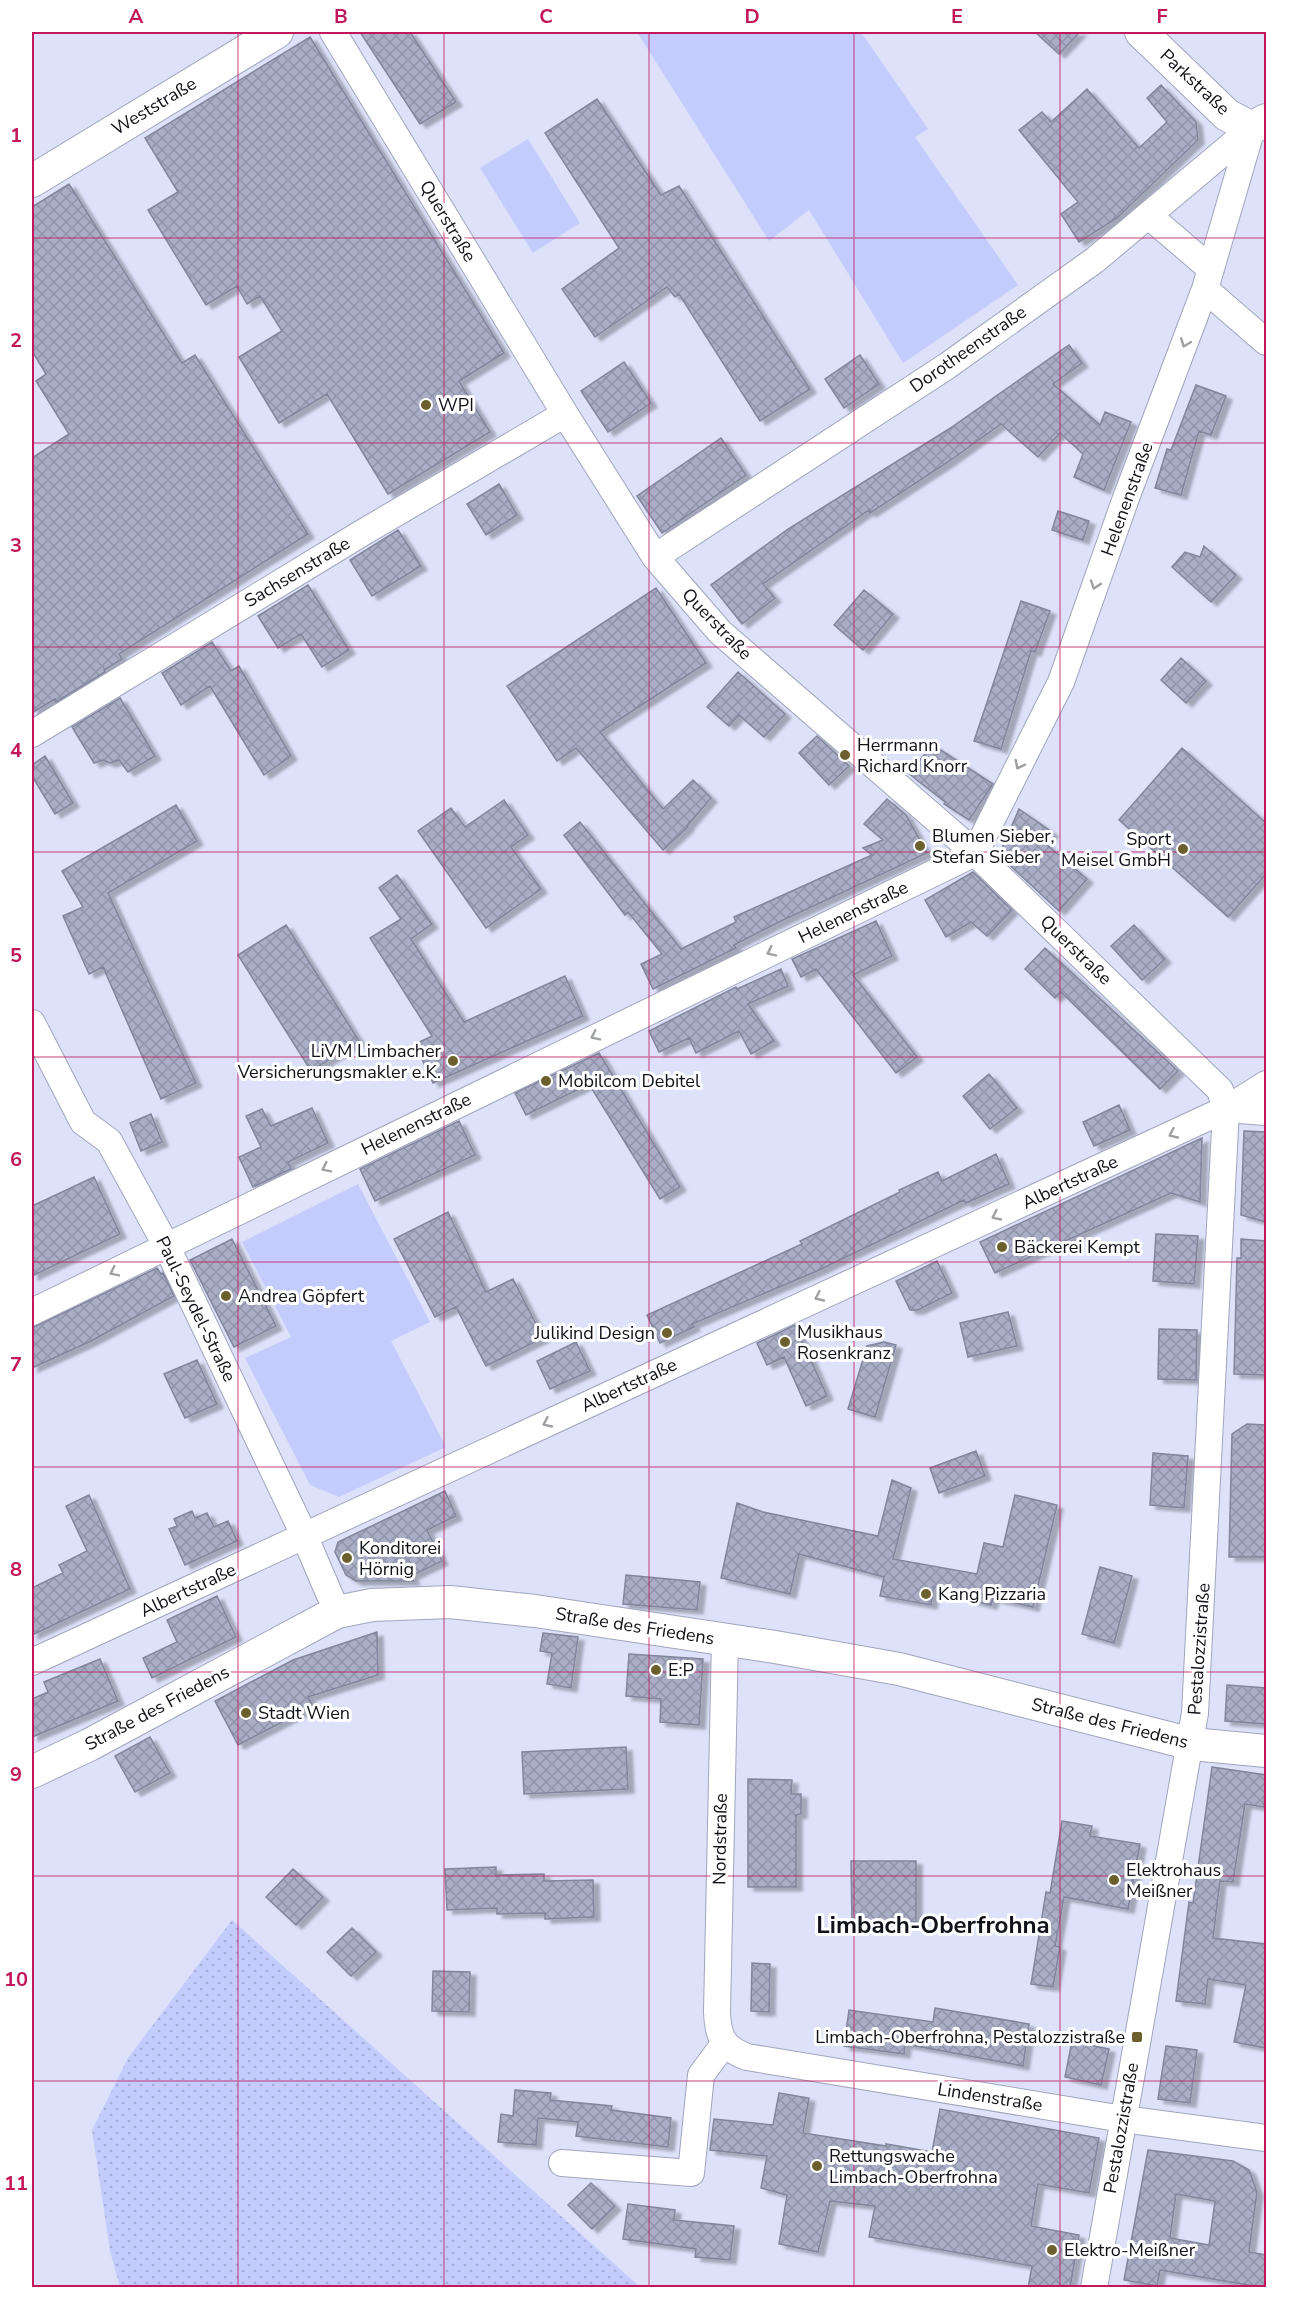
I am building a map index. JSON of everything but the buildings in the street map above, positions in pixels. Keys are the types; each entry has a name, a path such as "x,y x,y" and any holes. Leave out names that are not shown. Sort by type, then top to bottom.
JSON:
{"main road":[{"name":"Weststraße","path":"32,181 277,32"},
{"name":"Parkstraße","path":"1141,32 1227,115 1259,124"},
{"name":"Straße des Friedens","path":"32,1772 89,1745 337,1612 372,1605 450,1602 535,1611 899,1669 1192,1744 1266,1751"}],"street":[{"name":"Querstraße","path":"333,32 565,414 655,557 720,632 975,853 1220,1090 1226,1109"},
{"name":"Dorotheenstraße","path":"655,557 947,366 1095,260 1259,124"},
{"name":"Helenenstraße","path":"32,1312 975,853 1061,682 1126,498 1208,279 1259,124"},
{"path":"1149,216 1266,342"},
{"name":"Sachsenstraße","path":"32,734 362,533 565,414"},
{"name":"Paul-Seydel-Straße","path":"32,1023 83,1122 109,1142 166,1247 304,1535 337,1612"},
{"name":"Albertstraße","path":"32,1662 1226,1109 1266,1084"},
{"path":"1226,1109 1266,1112"},
{"name":"Pestalozzistraße","path":"1094,2288 1192,1744 1203,1600 1226,1109"},
{"name":"Nordstraße","path":"722,2042 717,2000 725,1640"},
{"path":"562,2163 691,2173 701,2075 722,2042"},
{"name":"Lindenstraße","path":"722,2042 747,2057 1123,2119 1266,2138"}],"shaded area":[{"path":"637,32 861,32 928,129 915,137 1018,285 903,363 809,210 769,241"},
{"path":"528,139 580,223 533,253 480,168"},
{"path":"358,1184 430,1322 391,1341 446,1447 339,1497 310,1485 245,1358 291,1337 242,1242"},
{"path":"232,1920 640,2287 120,2287 110,2251 92,2130 128,2058"}],"place":[{"name":"WPI","path":"426,405"},
{"name":"Herrmann Richard Knorr","path":"845,755"},
{"name":"Blumen Sieber, Stefan Sieber","path":"920,846"},
{"name":"Sport Meisel GmbH","path":"1183,849"},
{"name":"LiVM Limbacher Versicherungsmakler e.K.","path":"453,1061"},
{"name":"Mobilcom Debitel","path":"546,1081"},
{"name":"Bäckerei Kempt","path":"1002,1247"},
{"name":"Andrea Göpfert","path":"226,1296"},
{"name":"Julikind Design","path":"667,1333"},
{"name":"Musikhaus Rosenkranz","path":"785,1342"},
{"name":"Konditorei Hörnig","path":"347,1558"},
{"name":"Kang Pizzaria","path":"926,1594"},
{"name":"E:P","path":"656,1670"},
{"name":"Stadt Wien","path":"246,1713"},
{"name":"Elektrohaus Meißner","path":"1114,1880"},
{"name":"Limbach-Oberfrohna, Pestalozzistraße","path":"1137,2037"},
{"name":"Rettungswache Limbach-Oberfrohna","path":"817,2166"},
{"name":"Elektro-Meißner","path":"1052,2250"}],"district":[{"name":"Limbach-Oberfrohna","path":"933,1925"}]}
